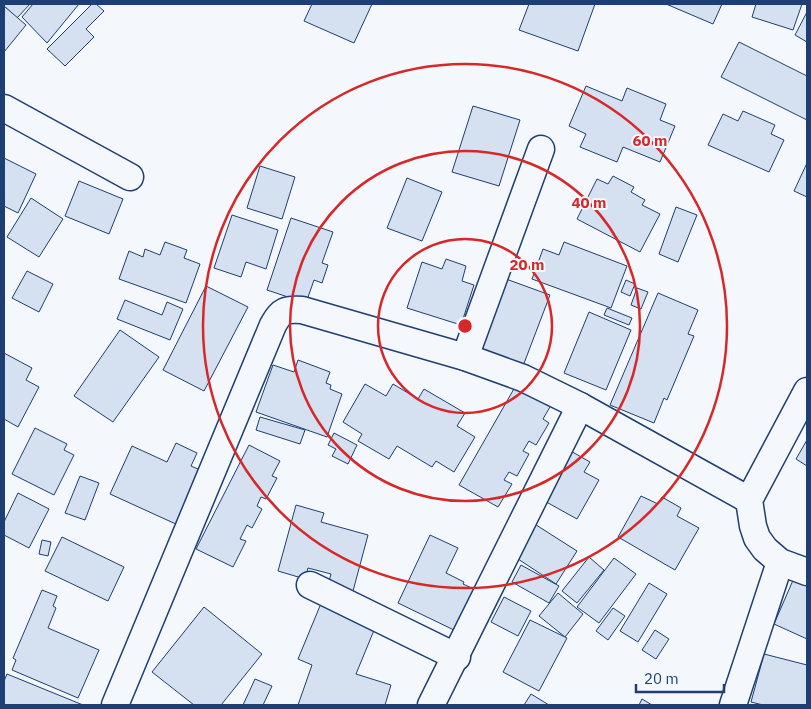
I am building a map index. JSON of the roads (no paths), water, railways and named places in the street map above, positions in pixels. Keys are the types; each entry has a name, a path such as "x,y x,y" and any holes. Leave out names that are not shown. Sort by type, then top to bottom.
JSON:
{"street":[{"path":"4,108 130,177"},
{"path":"465,357 541,149"},
{"path":"115,705 272,325 280,313 291,309 302,310 465,357 523,378 580,406 749,500"},
{"path":"807,391 749,500 753,526 757,538 765,549 780,562 807,572"},
{"path":"431,705 457,657 580,406"},
{"path":"733,705 780,562"},
{"path":"310,585 457,657"}]}
